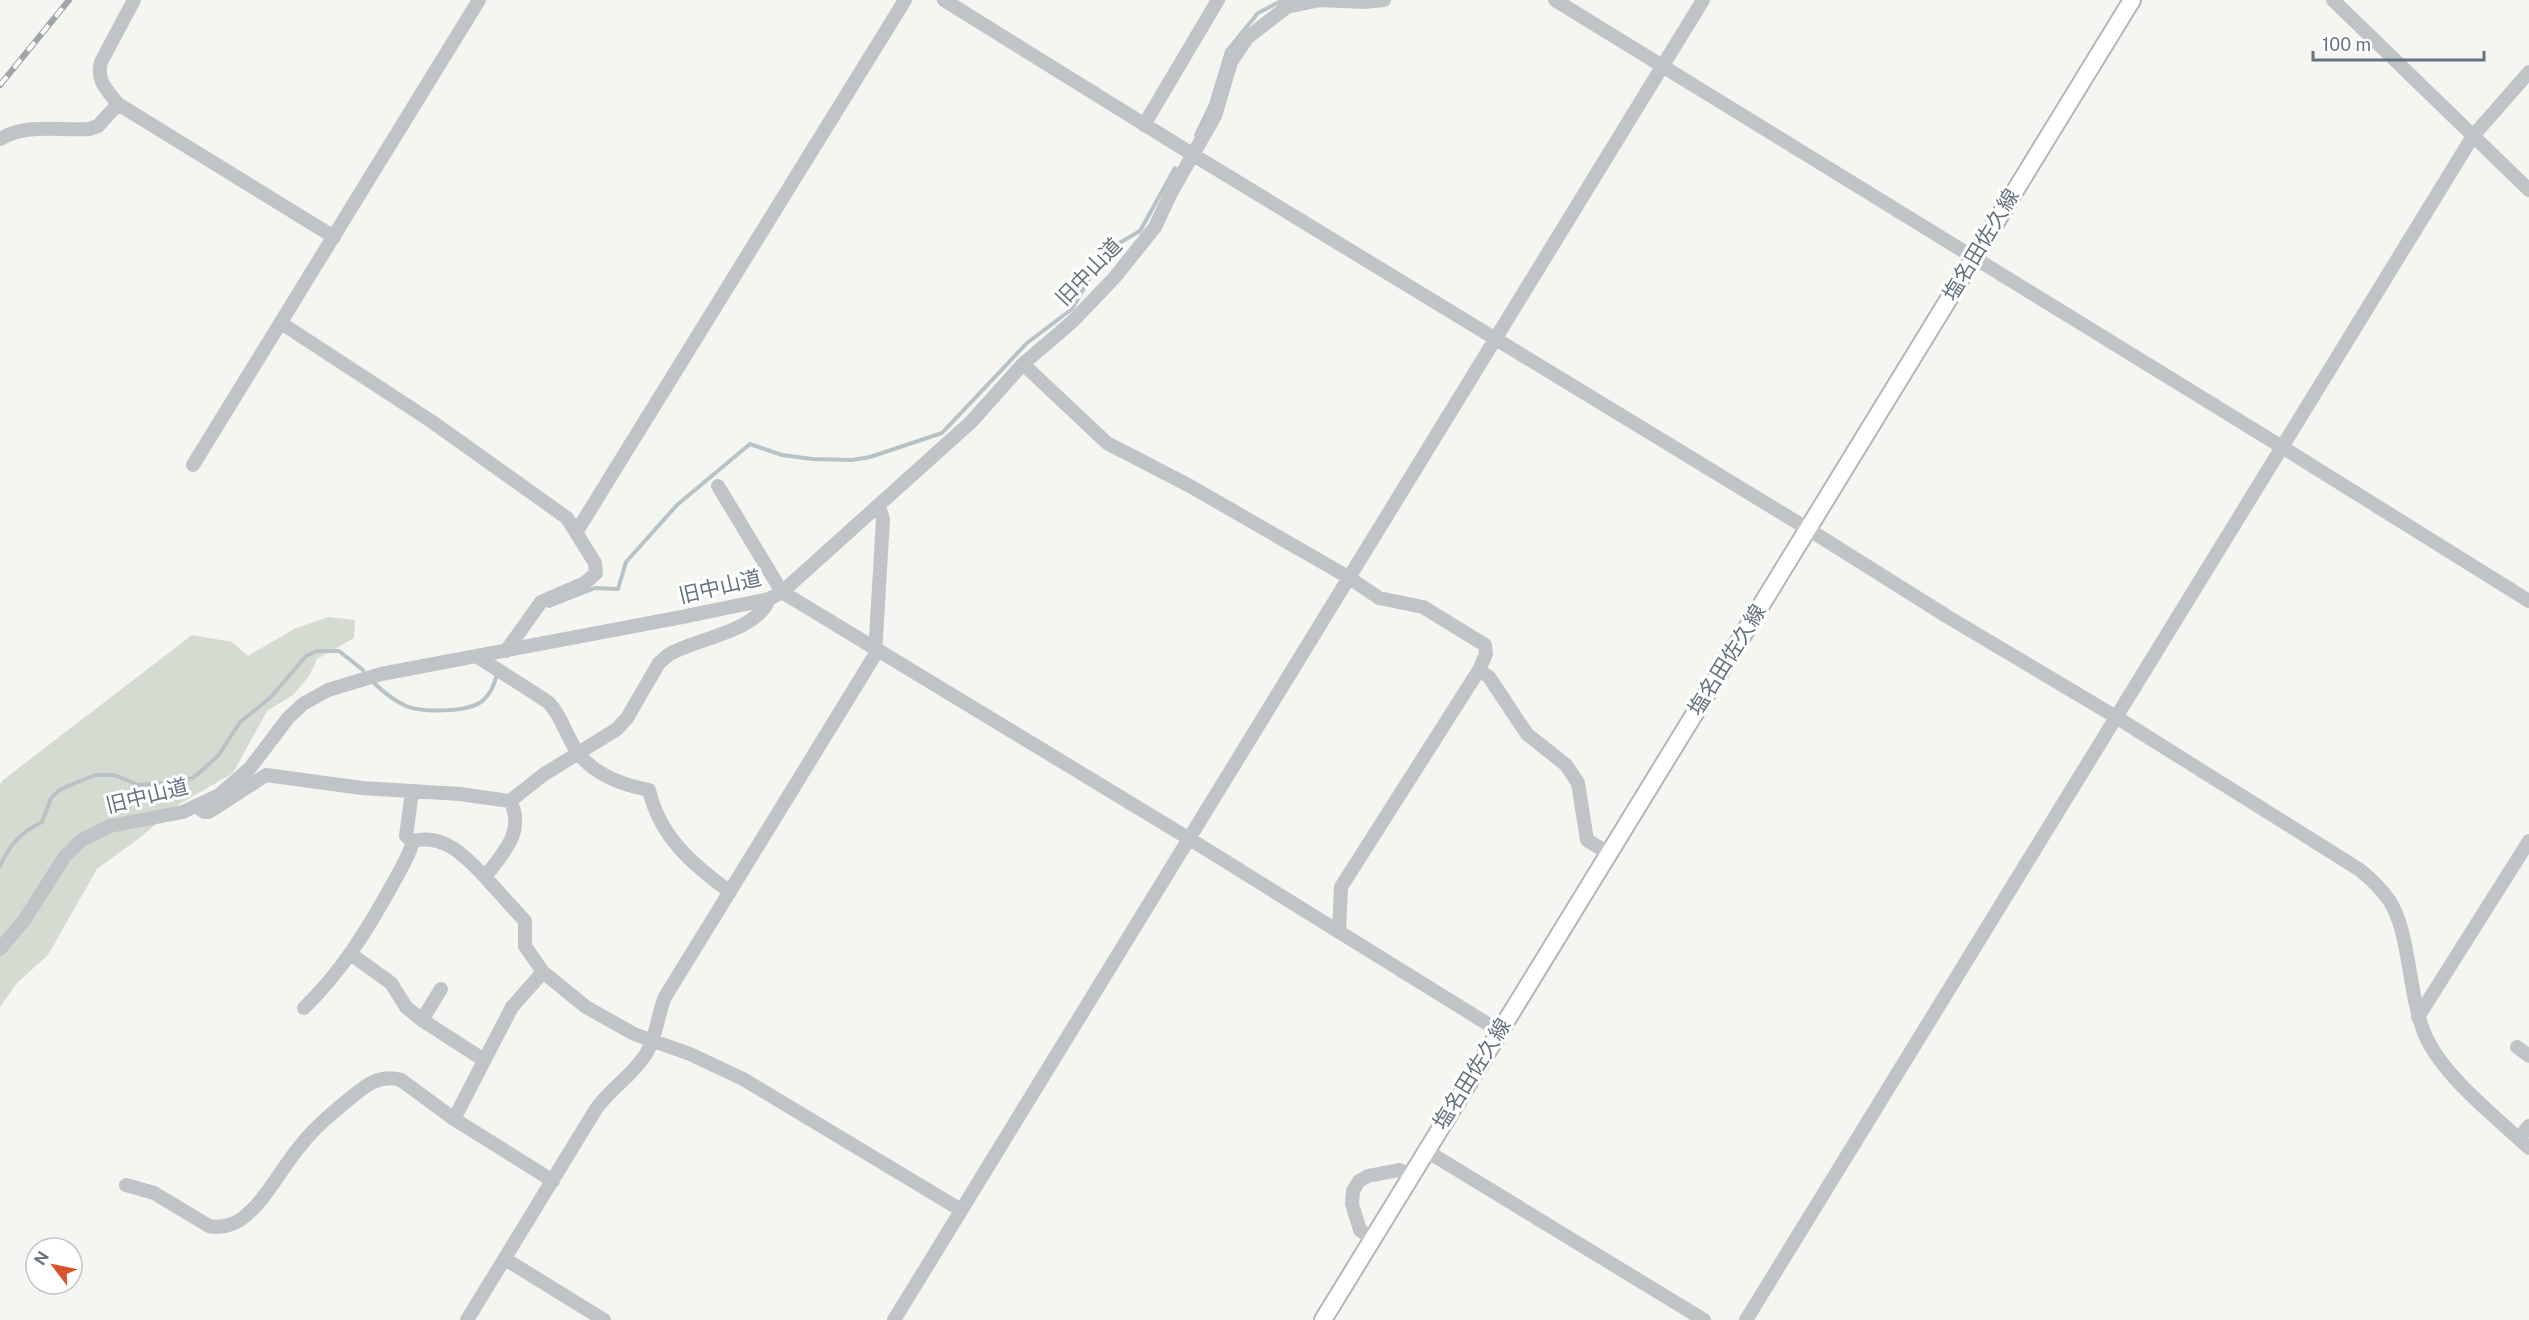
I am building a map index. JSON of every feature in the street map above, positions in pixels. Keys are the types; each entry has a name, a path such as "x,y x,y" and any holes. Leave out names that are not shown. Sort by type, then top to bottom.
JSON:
{"main road":[{"name":"塩名田佐久線","path":"1323,1320 1410,1174 2133,0"}],"street":[{"path":"134,0 101,62 98,73 101,82 118,104 334,237"},
{"path":"193,465 479,0"},
{"path":"577,531 905,0"},
{"path":"944,0 1144,125 1808,529 1947,617 2116,717 2340,855 2368,877 2389,900 2394,910 2418,1017 2429,1044 2444,1066 2524,1143 2529,1126"},
{"path":"1144,125 1218,0"},
{"name":"旧中山道","path":"0,950 25,919 65,856 82,840 110,826 171,815 196,807 219,795 243,776 288,718 303,704 328,690 381,674 769,599 782,592 971,422 1023,364 1073,321 1138,252 1155,226 1215,116 1231,62 1247,38 1287,7 1320,0 1364,2 1384,0"},
{"path":"1555,0 1974,256 2529,602"},
{"path":"894,1320 1703,0"},
{"path":"2334,0 2529,190"},
{"path":"1746,1320 2474,136 2529,72"},
{"path":"0,140 15,132 31,130 89,129 98,126 118,104"},
{"path":"281,323 431,421 567,518 577,531 595,563 596,573 592,579 541,602 506,651"},
{"path":"1023,364 1107,443 1190,486 1348,577 1379,598 1423,607 1481,642 1487,650 1479,670 1341,887 1339,932"},
{"path":"718,486 782,592 876,647 1499,1030"},
{"path":"467,1320 601,1102 616,1084 635,1069 654,1040 665,997 874,655 883,519 879,507"},
{"path":"196,807 209,812 266,775 510,801 543,775 605,739 627,718 658,663 668,655 751,621 766,606 769,599"},
{"path":"478,657 549,702 557,711 579,754 613,780 649,790 657,819 664,831 709,876 730,892"},
{"path":"1479,670 1490,677 1527,734 1566,765 1578,783 1587,840 1608,853"},
{"path":"412,792 406,836 413,841 436,840 460,850 525,921 524,942 543,972 586,1007 613,1024 743,1079 961,1210"},
{"path":"485,877 516,832 517,821 510,801"},
{"path":"304,1008 330,983 352,955 405,861 413,841"},
{"path":"2418,1017 2529,841"},
{"path":"352,955 391,983 406,1007 422,1020 484,1060"},
{"path":"454,1119 512,1008 543,972"},
{"path":"422,1020 441,989"},
{"path":"2517,1047 2529,1056"},
{"path":"126,1185 154,1192 209,1226 224,1227 245,1215 312,1132 373,1081 391,1077 400,1080 454,1119 553,1181"},
{"path":"1425,1150 1704,1320"},
{"path":"1371,1238 1360,1230 1353,1204 1353,1191 1359,1181 1368,1176 1399,1170 1410,1174"},
{"path":"505,1259 604,1320"}],"shaded area":[{"path":"328,617 355,620 354,638 317,659 309,676 293,695 267,711 233,773 178,805 141,837 97,869 48,955 16,984 0,1007 0,784 3,780 192,635 232,642 248,656 294,629"}],"waterway":[{"path":"1196,135 1211,104 1227,51 1258,13 1283,0"},
{"path":"549,606 595,588 618,589 626,562 677,505 750,444 782,455 812,459 852,460 870,457 942,433 1027,343 1072,309 1101,258 1109,249 1140,231 1175,168"},
{"path":"0,866 17,840 42,822 51,798 61,789 95,775 114,775 139,785 170,783 193,778 218,756 240,722 270,698 306,656 317,651 339,651 363,670"},
{"path":"372,681 388,695 406,706 423,710 444,710 465,708 481,702 492,689 497,674"}],"railway":[{"path":"0,85 69,0"}]}
